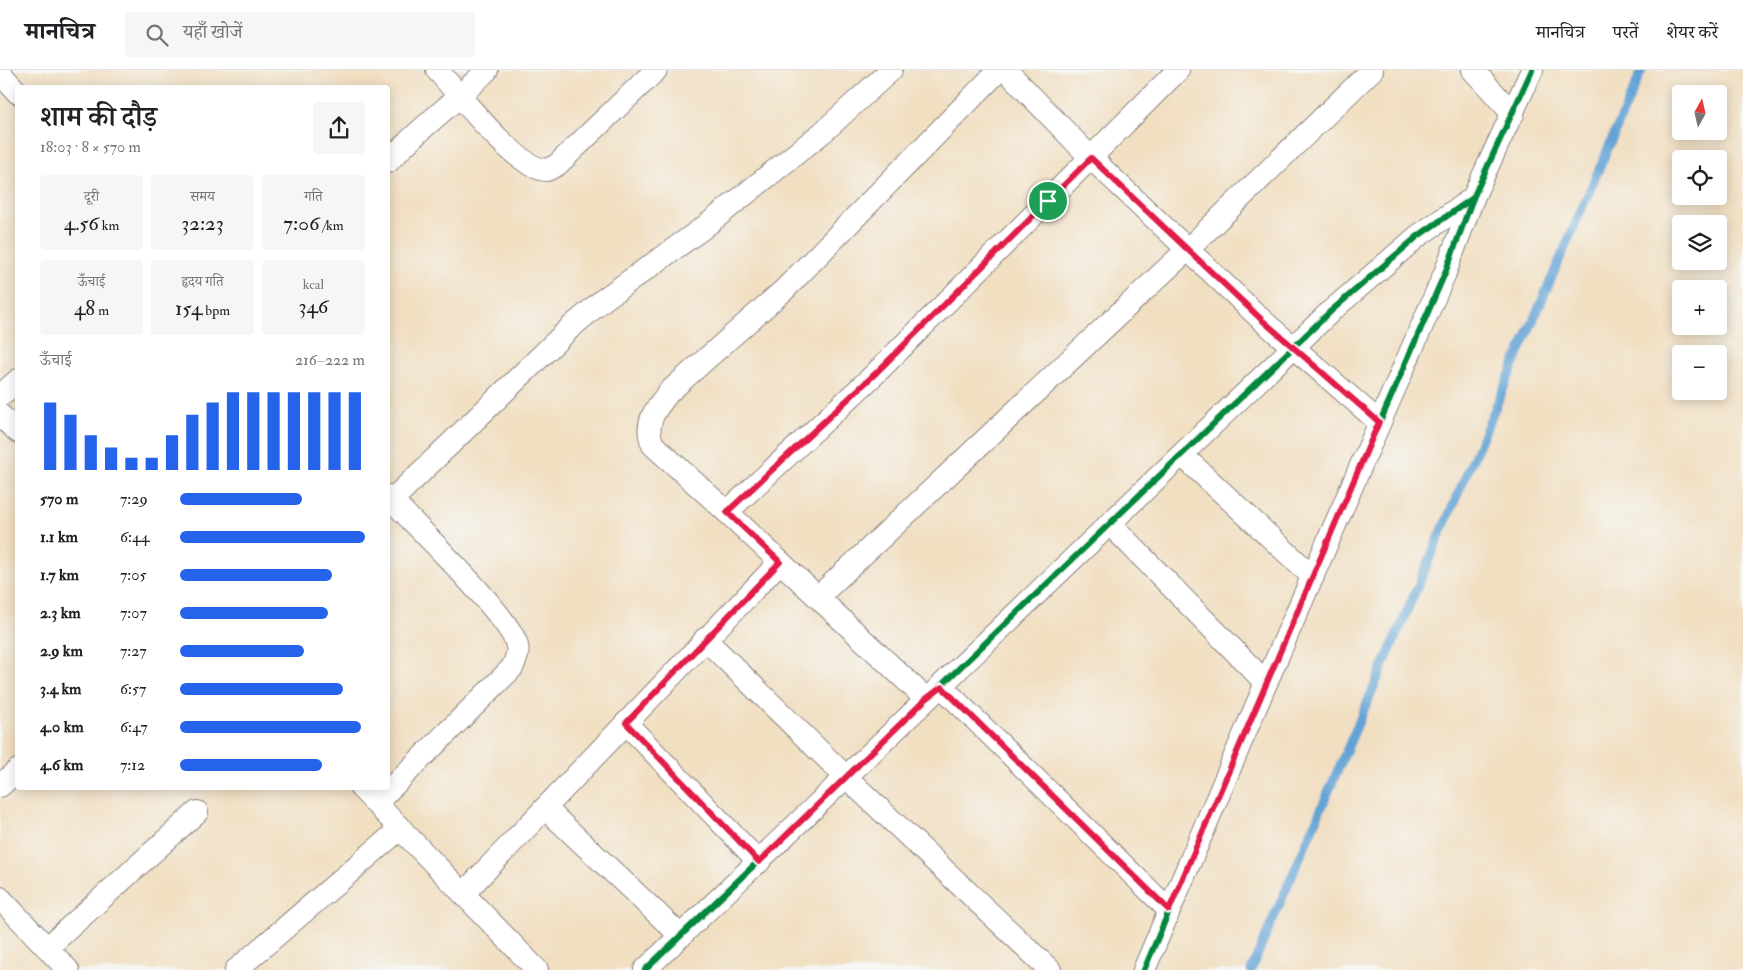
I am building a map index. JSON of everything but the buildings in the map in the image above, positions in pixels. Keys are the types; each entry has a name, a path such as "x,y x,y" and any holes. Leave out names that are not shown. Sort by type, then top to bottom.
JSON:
{"street":[{"path":"437,70 512,152 532,167 547,170 557,165 656,70"},
{"path":"390,160 404,144 461,96 487,70"},
{"path":"390,499 570,328 603,300 703,228 823,132 891,70"},
{"path":"999,70 785,289 670,392 655,410 649,424 648,436 653,446 818,597 934,693 1169,910"},
{"path":"1006,70 1091,158 1262,320 1379,422"},
{"path":"727,512 876,373 1178,70"},
{"path":"818,597 1188,249 1372,70"},
{"path":"1473,70 1512,114"},
{"path":"1144,970 1266,682 1445,273 1473,198 1532,70"},
{"path":"0,74 15,90"},
{"path":"645,970 847,778 1330,311 1418,236 1473,198"},
{"path":"0,396 15,383"},
{"path":"0,415 15,429"},
{"path":"1182,455 1313,577"},
{"path":"390,501 503,618 517,645 517,657 512,668 390,776"},
{"path":"1110,524 1266,682"},
{"path":"464,893 780,562"},
{"path":"706,639 847,778 1050,970"},
{"path":"626,723 759,862"},
{"path":"0,786 15,773"},
{"path":"368,795 537,970"},
{"path":"545,808 682,936"},
{"path":"48,947 197,812"},
{"path":"236,970 401,828"},
{"path":"0,898 68,970"}],"waterway":[{"path":"1251,970 1642,70"}],"cycle path":[{"path":"1144,970 1266,683 1445,273 1473,198 1532,70"},
{"path":"645,970 1331,311 1418,236 1473,198"}],"route":[{"path":"1091,158 1262,320 1379,422 1169,910 942,687 926,699 759,862 626,723 780,562 727,512 876,373 1048,201 1091,158"}]}
